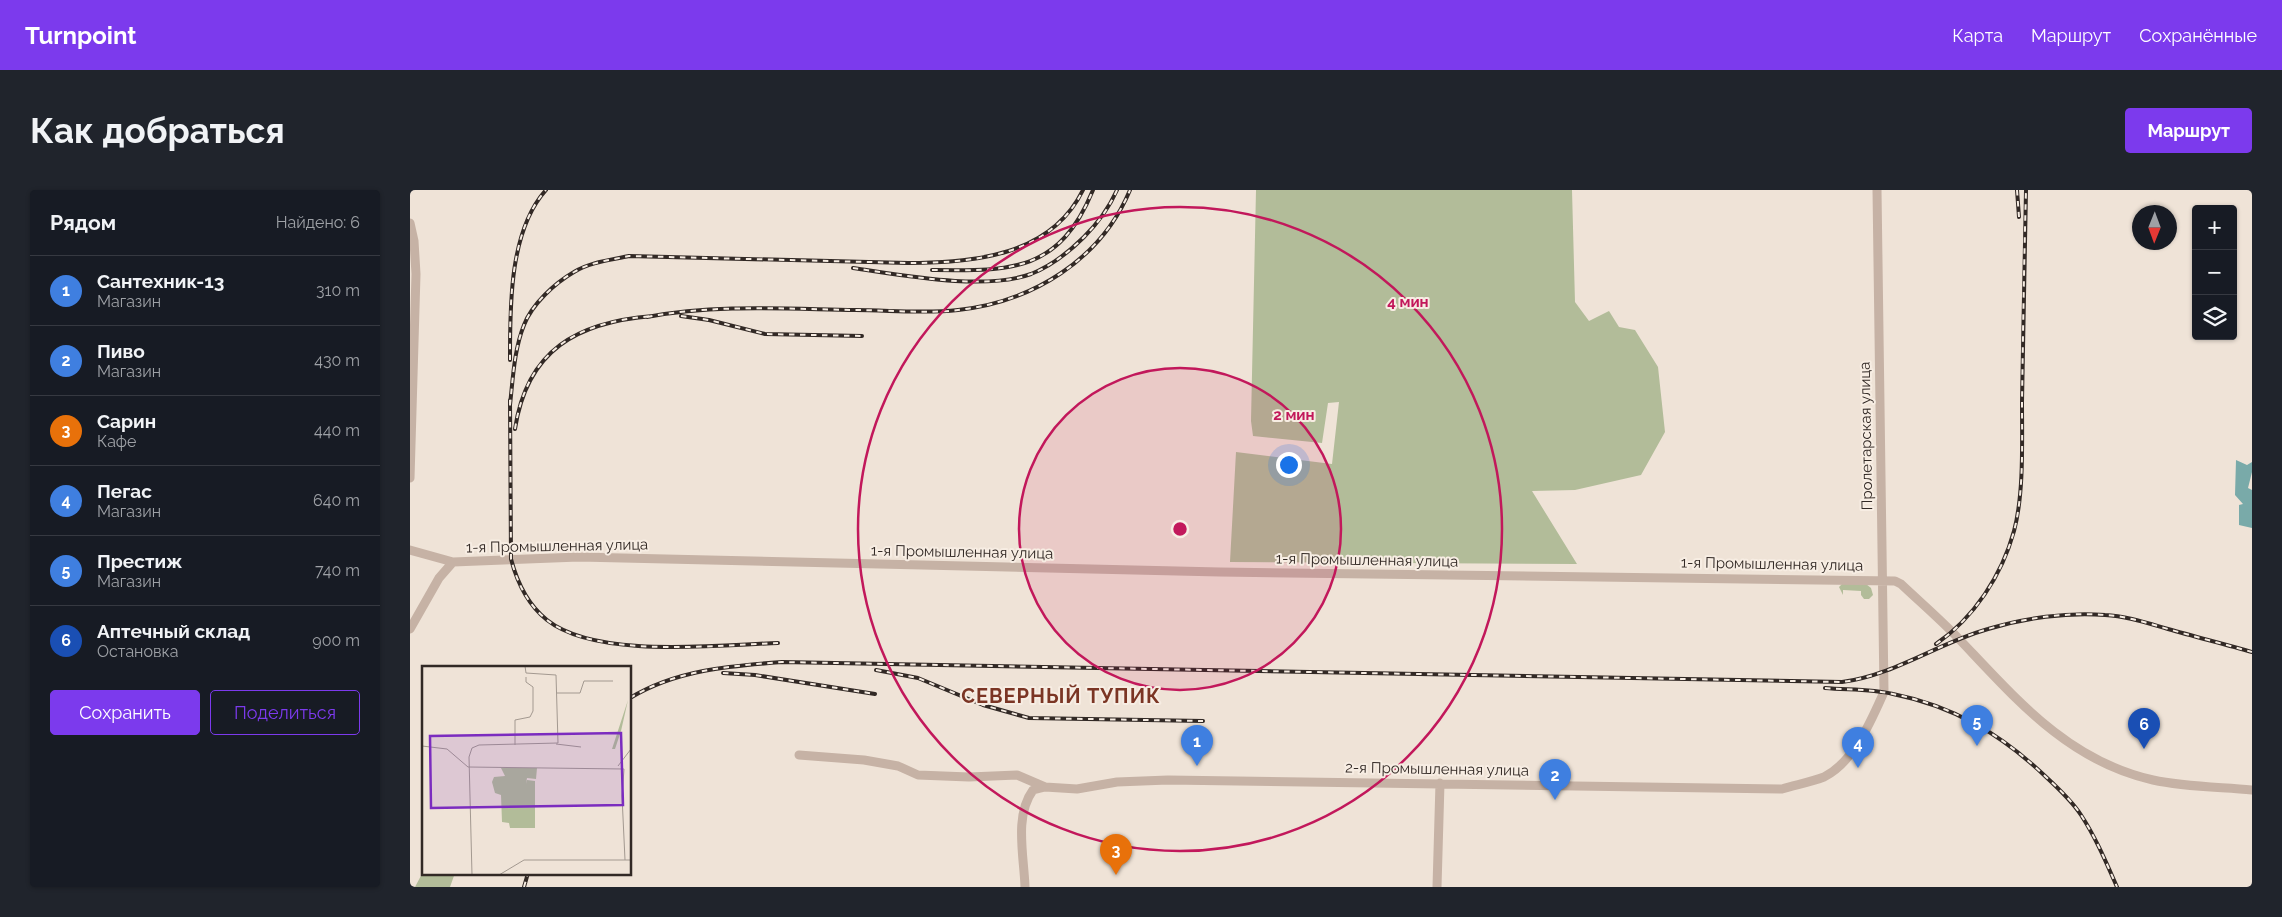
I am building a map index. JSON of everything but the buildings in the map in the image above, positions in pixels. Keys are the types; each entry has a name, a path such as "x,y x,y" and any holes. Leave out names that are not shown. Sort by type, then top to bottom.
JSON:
{"street":[{"name":"Пролетарская улица","path":"1877,190 1885,681"},
{"path":"410,223 414,241 416,274 410,478"},
{"name":"1-я Промышленная улица","path":"410,550 453,562 579,557 1220,572 1882,580 1901,584 1952,632 2026,709 2057,735 2094,758 2126,772 2154,780 2252,790"},
{"path":"410,629 439,578 453,562"},
{"name":"2-я Промышленная улица","path":"798,755 864,760 898,766 918,775 1017,775 1045,787 1077,789 1117,782 1168,780 1782,789 1824,776 1847,759 1872,720 1884,692 1885,681"},
{"path":"1438,887 1440,783"},
{"path":"1025,887 1022,814 1026,800 1033,790 1045,787"}],"green space":[{"path":"1256,190 1572,190 1575,302 1589,321 1609,311 1619,327 1635,330 1658,367 1665,432 1641,475 1575,490 1532,491 1577,564 1230,562 1236,452 1332,464 1339,402 1328,403 1322,443 1253,436 1251,421"},
{"path":"1842,584 1866,584 1871,588 1873,595 1869,599 1864,599 1861,591 1843,590 1843,595 1839,587"},
{"path":"422,874 455,874 450,887 415,887"}],"water":[{"path":"2236,460 2247,465 2252,462 2252,472 2248,488 2252,490 2252,528 2239,525 2239,505 2243,504 2235,495"}],"railway":[{"path":"510,360 510,317 518,248 534,207 546,190"},
{"path":"510,405 516,354 528,317 538,302 552,288 587,266 629,256 908,263 958,261 1008,251 1031,242 1051,229 1069,212 1083,190"},
{"path":"932,270 985,270 1029,262 1048,252 1064,238 1080,217 1093,190"},
{"path":"853,268 943,280 967,281 1012,279 1031,274 1059,258 1084,237 1103,215 1117,190"},
{"path":"647,317 699,310 777,308 932,312 958,310 1012,298 1037,287 1061,273 1082,257 1101,237 1117,215 1130,190"},
{"path":"2017,190 2019,217"},
{"path":"1936,644 1963,622 1985,594 2009,547 2017,516 2022,467 2026,190"},
{"path":"515,429 521,402 531,379 544,360 560,345 579,334 601,325 626,319 653,316"},
{"path":"681,316 709,320 765,334 862,336"},
{"path":"510,400 511,559 516,576 528,600 540,614 568,632 595,640 626,645 691,647 778,643"},
{"path":"631,698 666,681 684,675 742,665 782,662 1842,682 1880,673 1952,642 1988,629 2031,619 2076,614 2129,618 2252,652"},
{"path":"876,670 918,678 983,705 1029,718 1203,721"},
{"path":"723,673 755,675 875,694"},
{"path":"1825,688 1876,691 1915,699 1956,714 2011,747 2060,790 2081,815 2117,887"},
{"path":"524,887 528,874"}],"place":[{"name":"Престиж","path":"1977,746"},
{"name":"Аптечный склад","path":"2144,749"},
{"name":"Сантехник-13","path":"1197,766"},
{"name":"Пегас","path":"1858,768"},
{"name":"Пиво","path":"1555,800"},
{"name":"Сарин","path":"1116,875"}],"district":[{"name":"СЕВЕРНЫЙ ТУПИК","path":"1061,696"}]}
